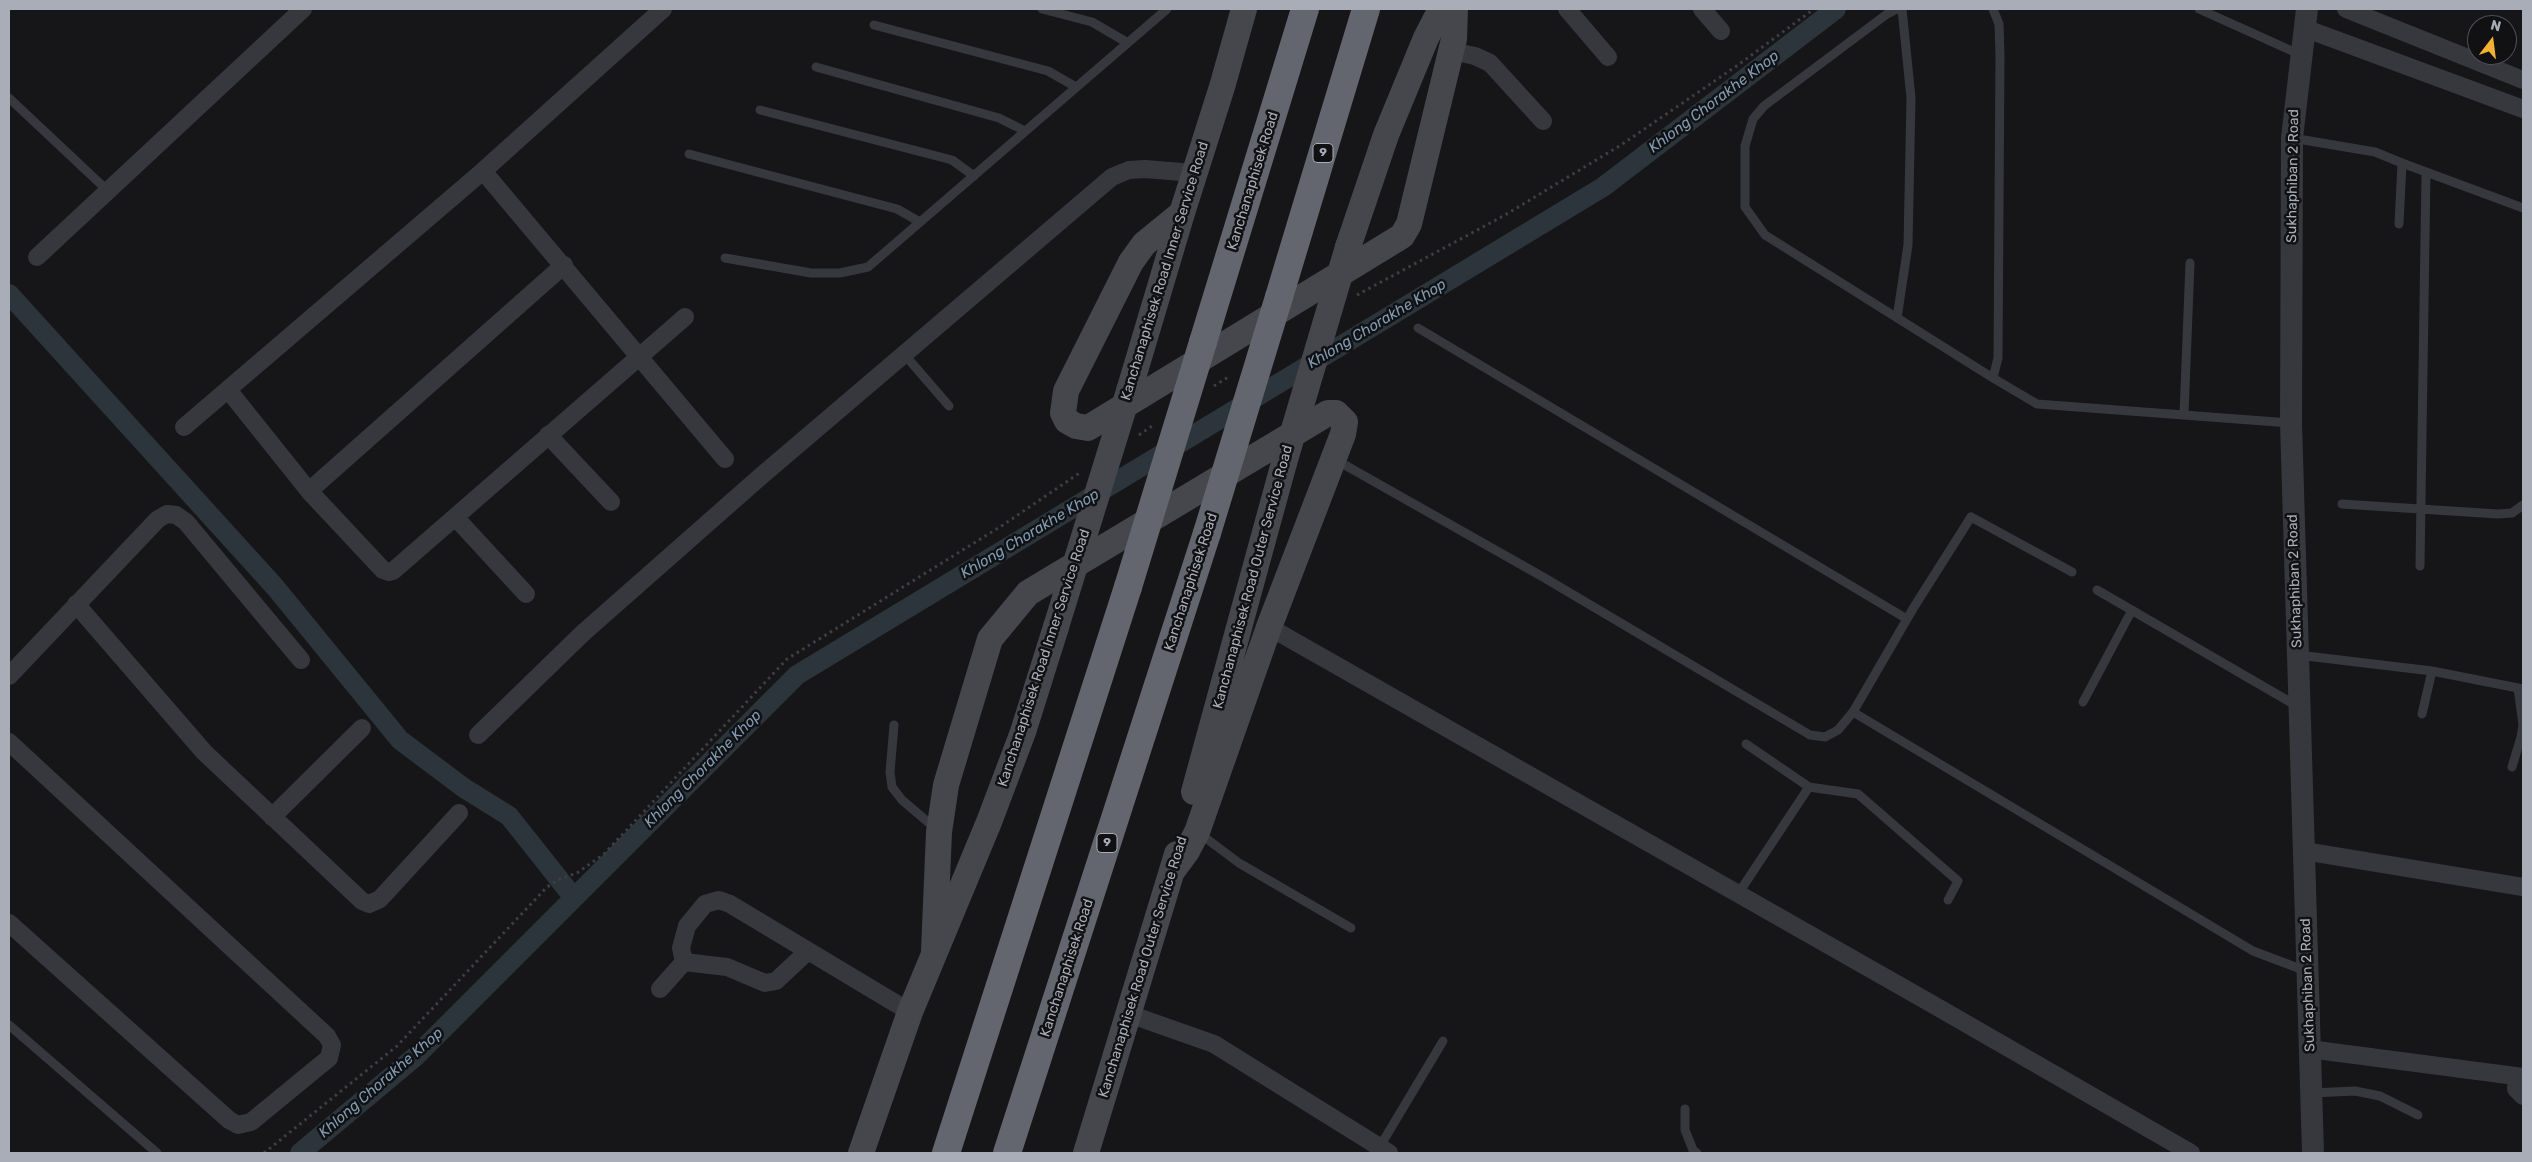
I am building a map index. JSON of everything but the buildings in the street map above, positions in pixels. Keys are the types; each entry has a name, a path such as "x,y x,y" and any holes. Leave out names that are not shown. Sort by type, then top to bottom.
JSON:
{"highway":[{"name":"Kanchanaphisek Road","path":"946,1153 1128,586 1305,9"},
{"name":"Kanchanaphisek Road","path":"1007,1153 1207,533 1366,9"}],"main road":[{"name":"Kanchanaphisek Road Inner Service Road","path":"861,1153 910,1012 989,822 1023,732 1222,87 1244,9"},
{"name":"Kanchanaphisek Road Outer Service Road","path":"1086,1153 1173,870 1284,463 1348,248 1386,135 1426,38 1441,9"},
{"path":"1182,213 1144,244 1130,262 1066,391 1063,413 1067,421 1076,426 1088,428 1402,236 1409,224 1454,39 1455,9"},
{"path":"934,951 939,832 946,785 990,639 1028,592 1328,413 1336,413 1342,417 1344,422 1343,434 1269,627 1197,832 1187,852 1173,870"}],"street":[{"path":"38,257 303,9"},
{"path":"184,427 229,391 483,171 663,9"},
{"path":"1568,9 1608,57"},
{"path":"1702,9 1721,31"},
{"path":"2346,9 2523,80"},
{"path":"2306,18 2523,109"},
{"name":"Sukhaphiban 2 Road","path":"2306,18 2292,138 2291,424 2313,1153"},
{"path":"1451,51 1474,56 1490,63 1543,121"},
{"path":"478,735 583,633 760,477 1112,177 1130,170 1145,168 1194,173"},
{"path":"483,171 725,459"},
{"path":"309,491 564,266"},
{"path":"229,391 309,491 383,570 389,572 393,571 639,355 685,317"},
{"path":"548,435 611,502"},
{"path":"9,676 158,519 167,514 176,515 186,522 301,660"},
{"path":"455,517 526,594"},
{"path":"76,604 204,752 362,901 369,904 380,899 459,812"},
{"path":"1269,627 2190,1153"},
{"path":"272,817 362,728"},
{"path":"9,742 327,1036 332,1045 329,1058 251,1122 238,1125 229,1120 9,923"},
{"path":"2304,851 2523,887"},
{"path":"684,962 681,948 687,926 705,904 719,900 730,904 910,1012"},
{"path":"684,962 727,967 765,983 776,981 808,951"},
{"path":"660,989 684,962"},
{"path":"1129,1014 1214,1044 1384,1150"},
{"path":"2309,1050 2520,1077 2516,1089 2523,1096"}],"lane":[{"path":"1042,9 1092,22 1128,42"},
{"path":"725,258 811,273 840,273 868,267 1167,9"},
{"path":"1897,9 1887,14 1764,106 1753,119 1745,146 1745,207 1765,235 2037,404 2184,414 2291,424"},
{"path":"1897,318 1908,245 1911,108 1902,9"},
{"path":"1993,9 1999,24 2000,55 1998,358 1993,378"},
{"path":"2199,9 2301,56"},
{"path":"874,25 1048,71 1076,87"},
{"path":"816,67 999,118 1025,131"},
{"path":"9,98 108,191"},
{"path":"760,110 952,160 974,176"},
{"path":"2292,138 2375,152 2426,173 2523,208"},
{"path":"689,154 897,209 920,222"},
{"path":"2399,224 2402,163"},
{"path":"2420,566 2426,173"},
{"path":"2184,414 2190,263"},
{"path":"1418,328 1907,619"},
{"path":"904,354 949,406"},
{"path":"1334,459 1552,582 1810,735 1825,737 1838,730 1853,712 1907,619 1971,517 2072,572"},
{"path":"2342,504 2498,514 2512,513 2523,505"},
{"path":"2097,590 2299,707"},
{"path":"2083,702 2132,610"},
{"path":"2298,655 2432,671 2521,689 2522,737 2512,767"},
{"path":"2422,714 2432,671"},
{"path":"1853,712 2253,951 2307,972"},
{"path":"894,725 890,772 892,787 902,800 939,832"},
{"path":"1746,744 1809,787 1858,794 1958,881 1948,900"},
{"path":"1738,894 1809,787"},
{"path":"1197,832 1239,863 1352,928"},
{"path":"9,1024 157,1153"},
{"path":"1384,1150 1443,1041"},
{"path":"2311,1094 2355,1091 2380,1096 2418,1115"},
{"path":"1685,1109 1685,1130 1693,1150 1697,1153"}],"path":[{"path":"1352,298 1505,215 1621,145 1738,66 1814,9"},
{"path":"1212,388 1237,372"},
{"path":"1138,435 1155,425"},
{"path":"264,1153 397,1046 547,887 560,879 577,873 604,854 787,660 1003,525 1089,467"}],"waterway":[{"name":"Khlong Chorakhe Khop","path":"300,1153 416,1056 797,675 1603,187 1836,9"},
{"path":"9,294 275,587 400,740 464,788 509,816 574,898"}]}
